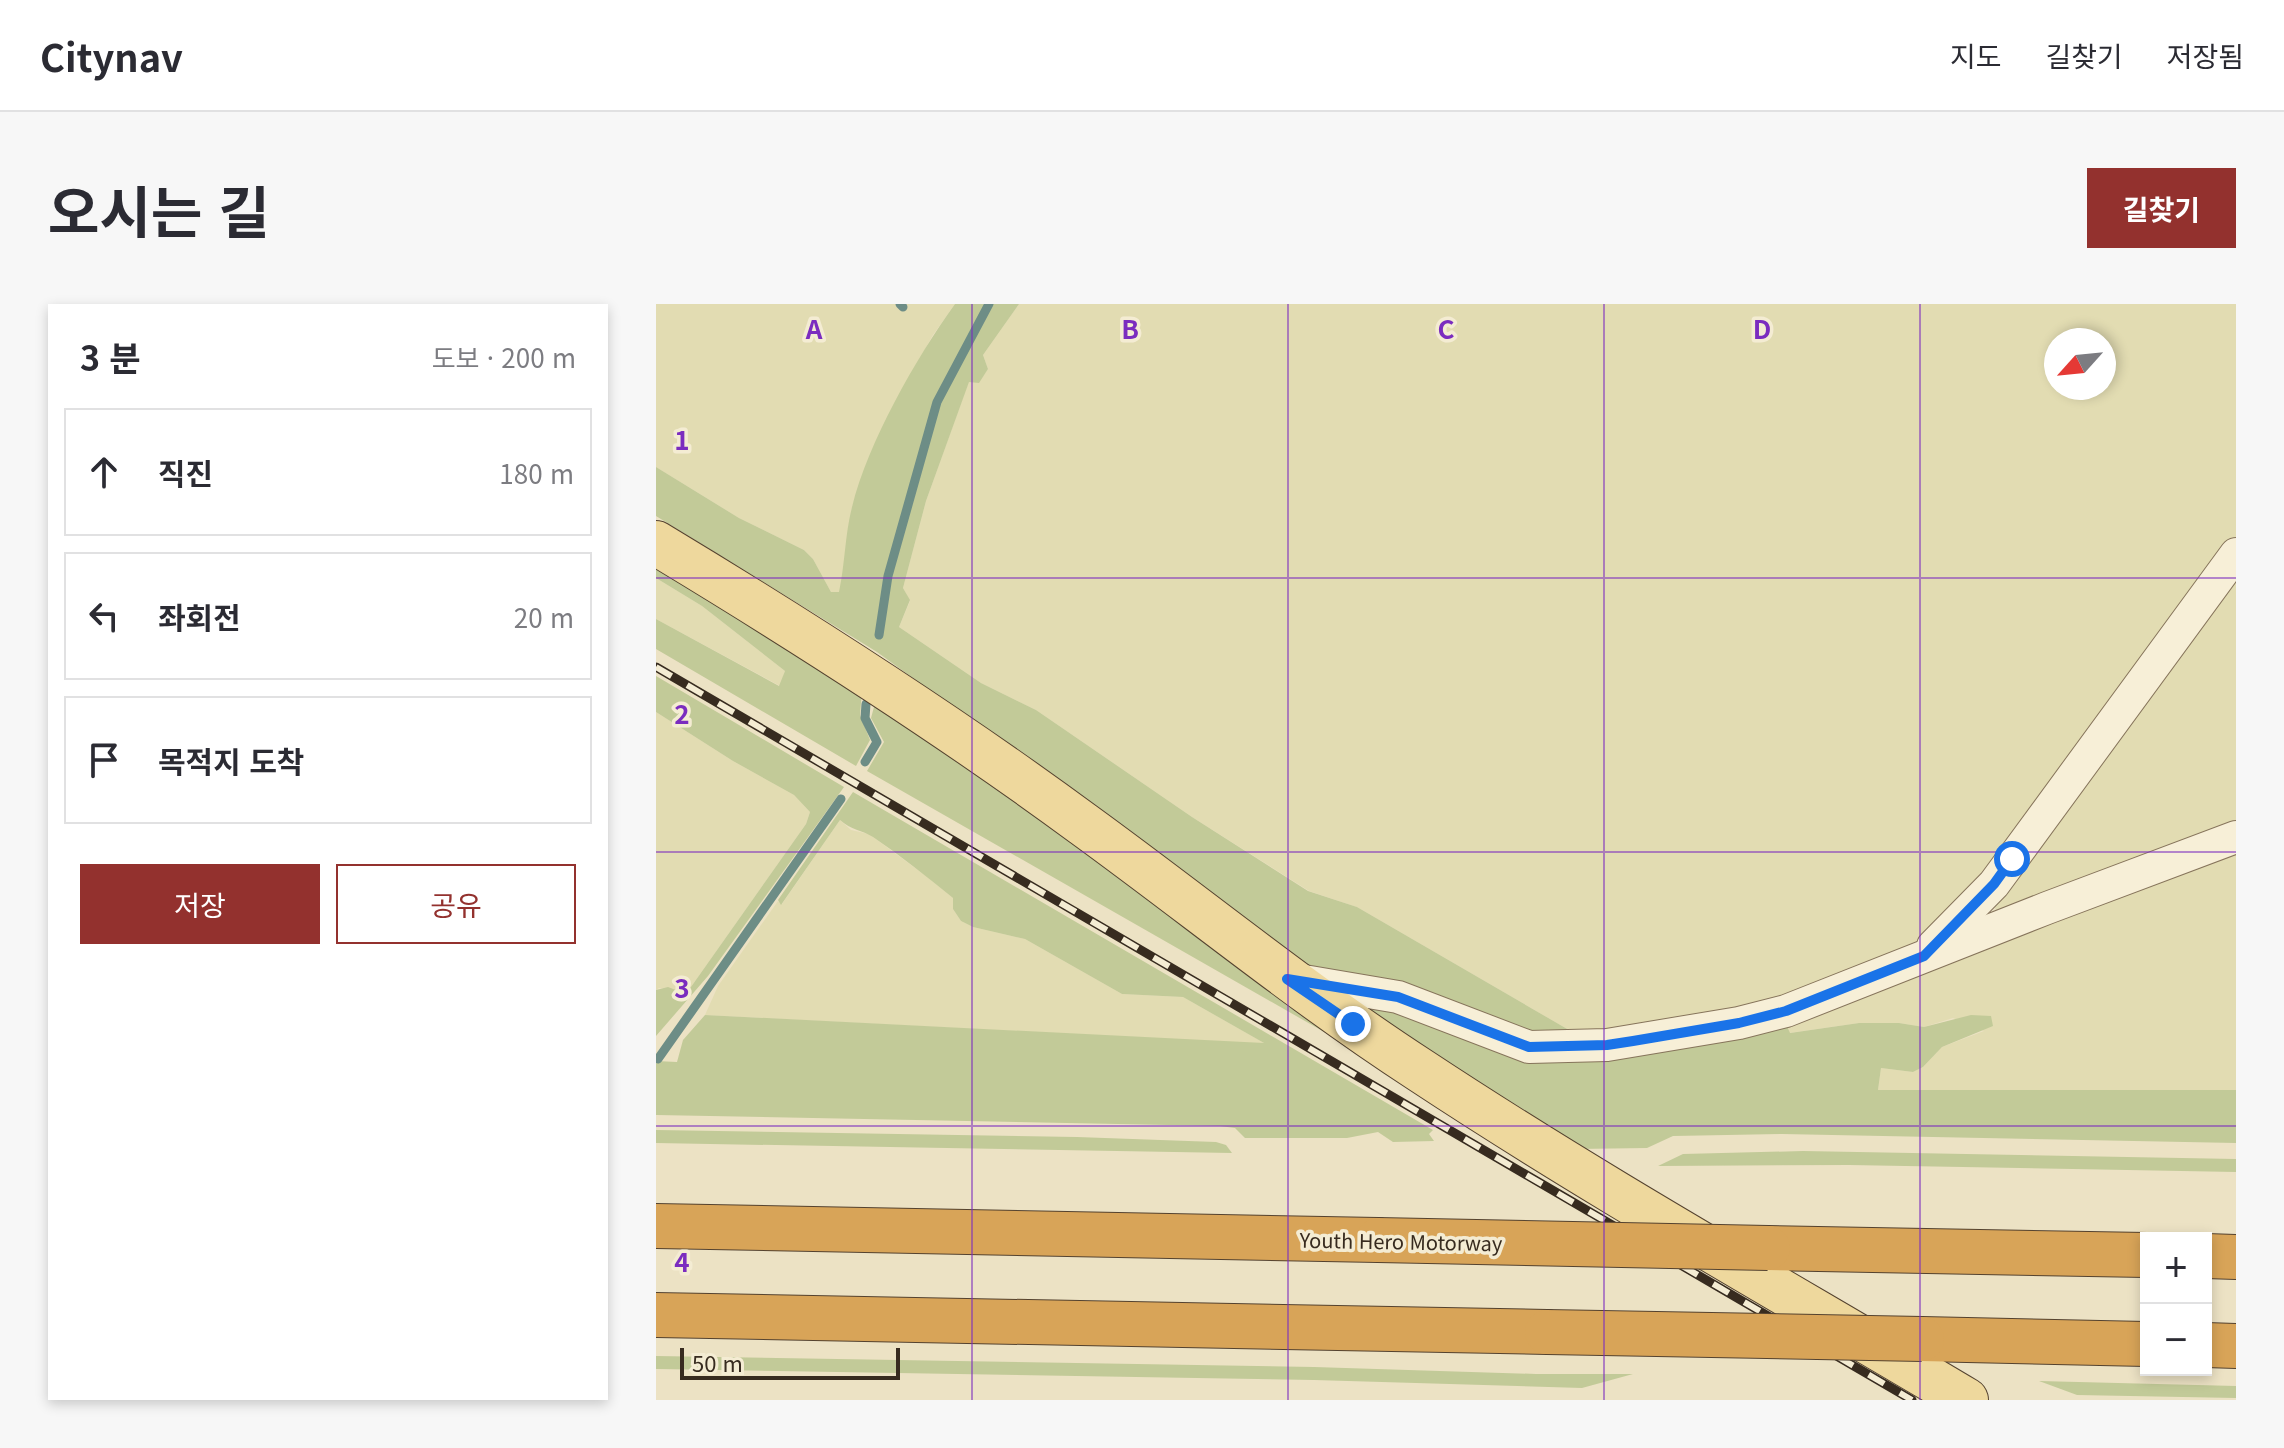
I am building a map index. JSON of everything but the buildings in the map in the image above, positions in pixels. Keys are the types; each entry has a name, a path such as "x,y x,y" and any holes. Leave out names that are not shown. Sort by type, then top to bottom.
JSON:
{"highway":[{"name":"Youth Hero Motorway","path":"656,1226 2140,1255"},
{"path":"2212,1256 2236,1257"},
{"path":"656,1315 2140,1344"},
{"path":"2212,1345 2236,1346"}],"main road":[{"path":"656,543 919,709 1083,823 1287,979 1419,1070 1966,1400"}],"street":[{"path":"1924,956 1994,884 2236,554"},
{"path":"1287,979 1398,997 1529,1047 1607,1045 1739,1023 1786,1011 2236,837"}],"shaded area":[{"path":"656,304 896,304 901,309 905,304 955,304 933,335 895,403 869,461 852,507 840,592 831,592 813,559 804,550 739,518 656,467"},
{"path":"1019,304 2236,304 2236,542 1987,884 1917,949 1791,1000 1581,1037 1357,907 1309,891 1192,817 1036,710 981,683 899,627 910,601 903,588 926,501 969,381 979,382 988,369 983,355"},
{"path":"2236,564 2236,828 1997,914 1993,902"},
{"path":"656,578 702,606 785,671 780,686 656,619"},
{"path":"656,712 794,795 810,812 806,824 686,994 677,990 656,990"},
{"path":"840,820 851,830 869,834 953,898 953,909 961,921 973,927 1025,939 1122,994 1183,997 1266,1044 705,1015 718,986 778,901 782,904"},
{"path":"2236,848 2236,1090 1878,1090 1881,1068 1913,1072 1923,1067 1942,1047 1984,1031 1953,1018 1924,1027 1899,1023 1859,1023 1789,1033 1785,1022"}],"green space":[{"path":"955,304 987,304 935,401 886,575 877,638 881,636 891,577 940,403 993,304 1019,304 983,355 988,369 979,383 969,382 926,501 903,588 910,600 899,627 981,683 1036,710 1192,817 1308,891 1357,907 1581,1037 1536,1038 1385,984 1308,965 877,652 656,516 656,467 739,518 804,550 813,559 831,592 839,592 850,517 869,455 909,375"},
{"path":"656,561 862,690 860,715 870,740 856,766 656,649 656,619 779,686 785,671 702,606 656,578"},
{"path":"656,676 844,787 708,976 656,1036 656,990 668,987 686,994 806,824 810,812 794,795 656,712"},
{"path":"877,696 1368,1057 867,771 884,742 871,718"},
{"path":"853,792 1433,1130 1429,1134 1434,1141 1393,1142 1378,1132 1347,1138 1245,1138 1235,1128 1220,1126 656,1115 656,1061 677,1062 683,1040 705,1015 1264,1043 1183,997 1122,994 1025,939 973,927 961,921 953,909 953,898 873,837 840,820 781,905 778,900"},
{"path":"1364,1006 1395,1009 1472,1038 1785,1022 1790,1033 1859,1023 1899,1023 1924,1027 1971,1015 1991,1016 1993,1026 1942,1047 1923,1067 1913,1072 1881,1068 1878,1090 2236,1090 2236,1143 1782,1134 1673,1136 1647,1148 1577,1149"},
{"path":"656,1130 1216,1142 1226,1145 1232,1153 656,1143"},
{"path":"1803,1151 2236,1159 2236,1172 1849,1165 1658,1166 1683,1154"},
{"path":"656,1356 1633,1374 1582,1388 1314,1380 656,1369"},
{"path":"2039,1381 2236,1386 2236,1398 2077,1395"}],"waterway":[{"path":"900,304 903,307"},
{"path":"879,635 888,576 937,402 989,304"},
{"path":"865,762 877,742 865,718 866,704"},
{"path":"658,1059 841,799"}],"railway":[{"path":"656,667 1912,1400"}],"route":[{"path":"1353,1024 1287,979 1398,997 1529,1047 1607,1045 1739,1023 1786,1011 1924,956 1994,884 2012,859"}]}
